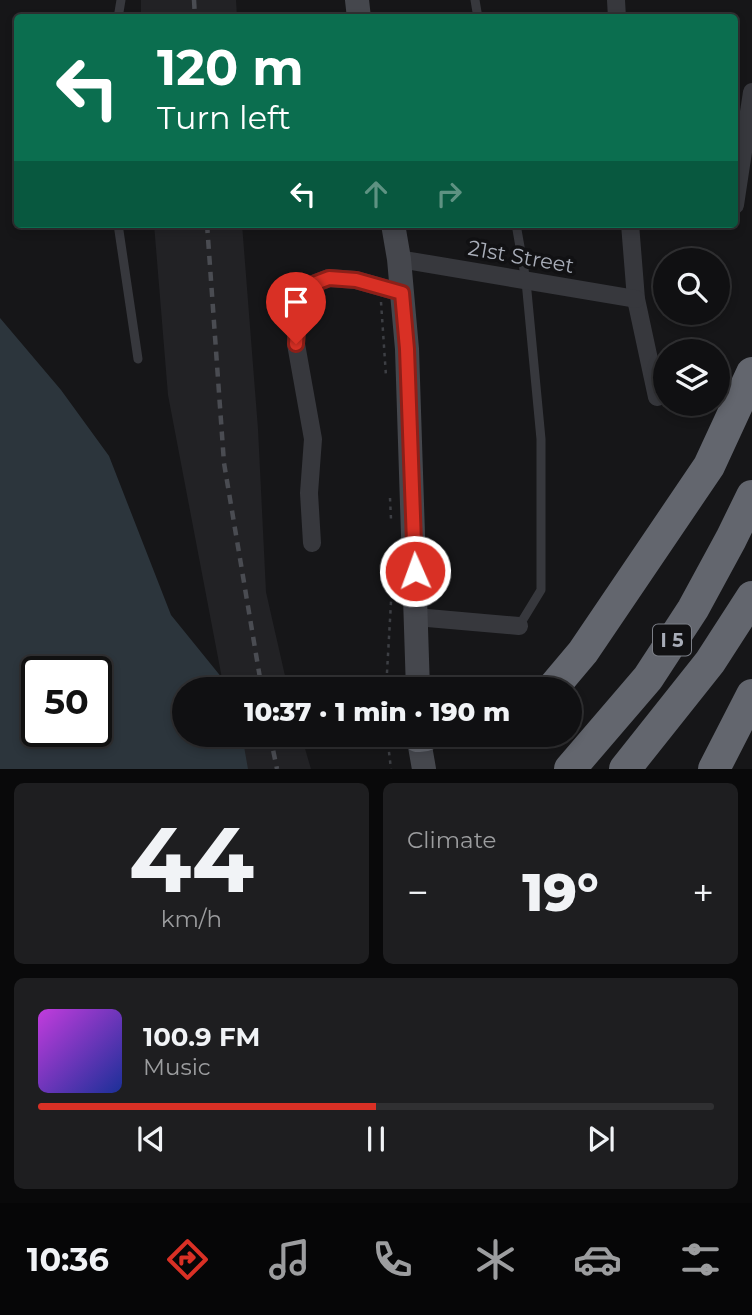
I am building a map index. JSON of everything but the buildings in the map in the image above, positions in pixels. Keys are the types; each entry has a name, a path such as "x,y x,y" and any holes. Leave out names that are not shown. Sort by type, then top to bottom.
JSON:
{"highway":[{"path":"562,677 583,652 709,466 752,373"},
{"name":"I 5","path":"570,769 648,678 732,539 752,496"},
{"name":"I 5","path":"625,769 710,662 752,597"},
{"path":"714,769 752,695"}],"main road":[{"path":"394,228 399,259 391,290 407,349 418,677"},
{"path":"422,747 424,769"}],"street":[{"path":"738,185 752,92"},
{"path":"630,228 636,299 653,378"},
{"name":"21st Street","path":"399,259 636,299"},
{"path":"312,543 309,493 313,439 296,344 298,316 308,286 329,278 356,280 391,290"},
{"path":"416,617 519,626"}],"lane":[{"path":"119,228 138,359"},
{"path":"517,228 526,281 541,439 541,590 519,626"}],"path":[{"path":"387,385 391,290"},
{"path":"391,489 390,515 393,523"},
{"path":"387,677 393,559"},
{"path":"388,747 391,769"}],"shaded area":[{"path":"141,0 236,0 237,14 141,14"},
{"path":"154,228 242,228 258,429 266,592 285,677 222,677 168,395"},
{"path":"0,318 61,390 109,456 171,615 221,677 172,677 172,747 244,747 248,769 0,769"},
{"path":"236,747 305,747 311,769 241,769"}],"railway":[{"path":"194,0 195,14"},
{"path":"207,228 224,463 260,677"},
{"path":"272,747 277,769"}],"route":[{"path":"296,344 298,316 308,286 329,278 356,280 402,293 407,349 415,571"}]}
